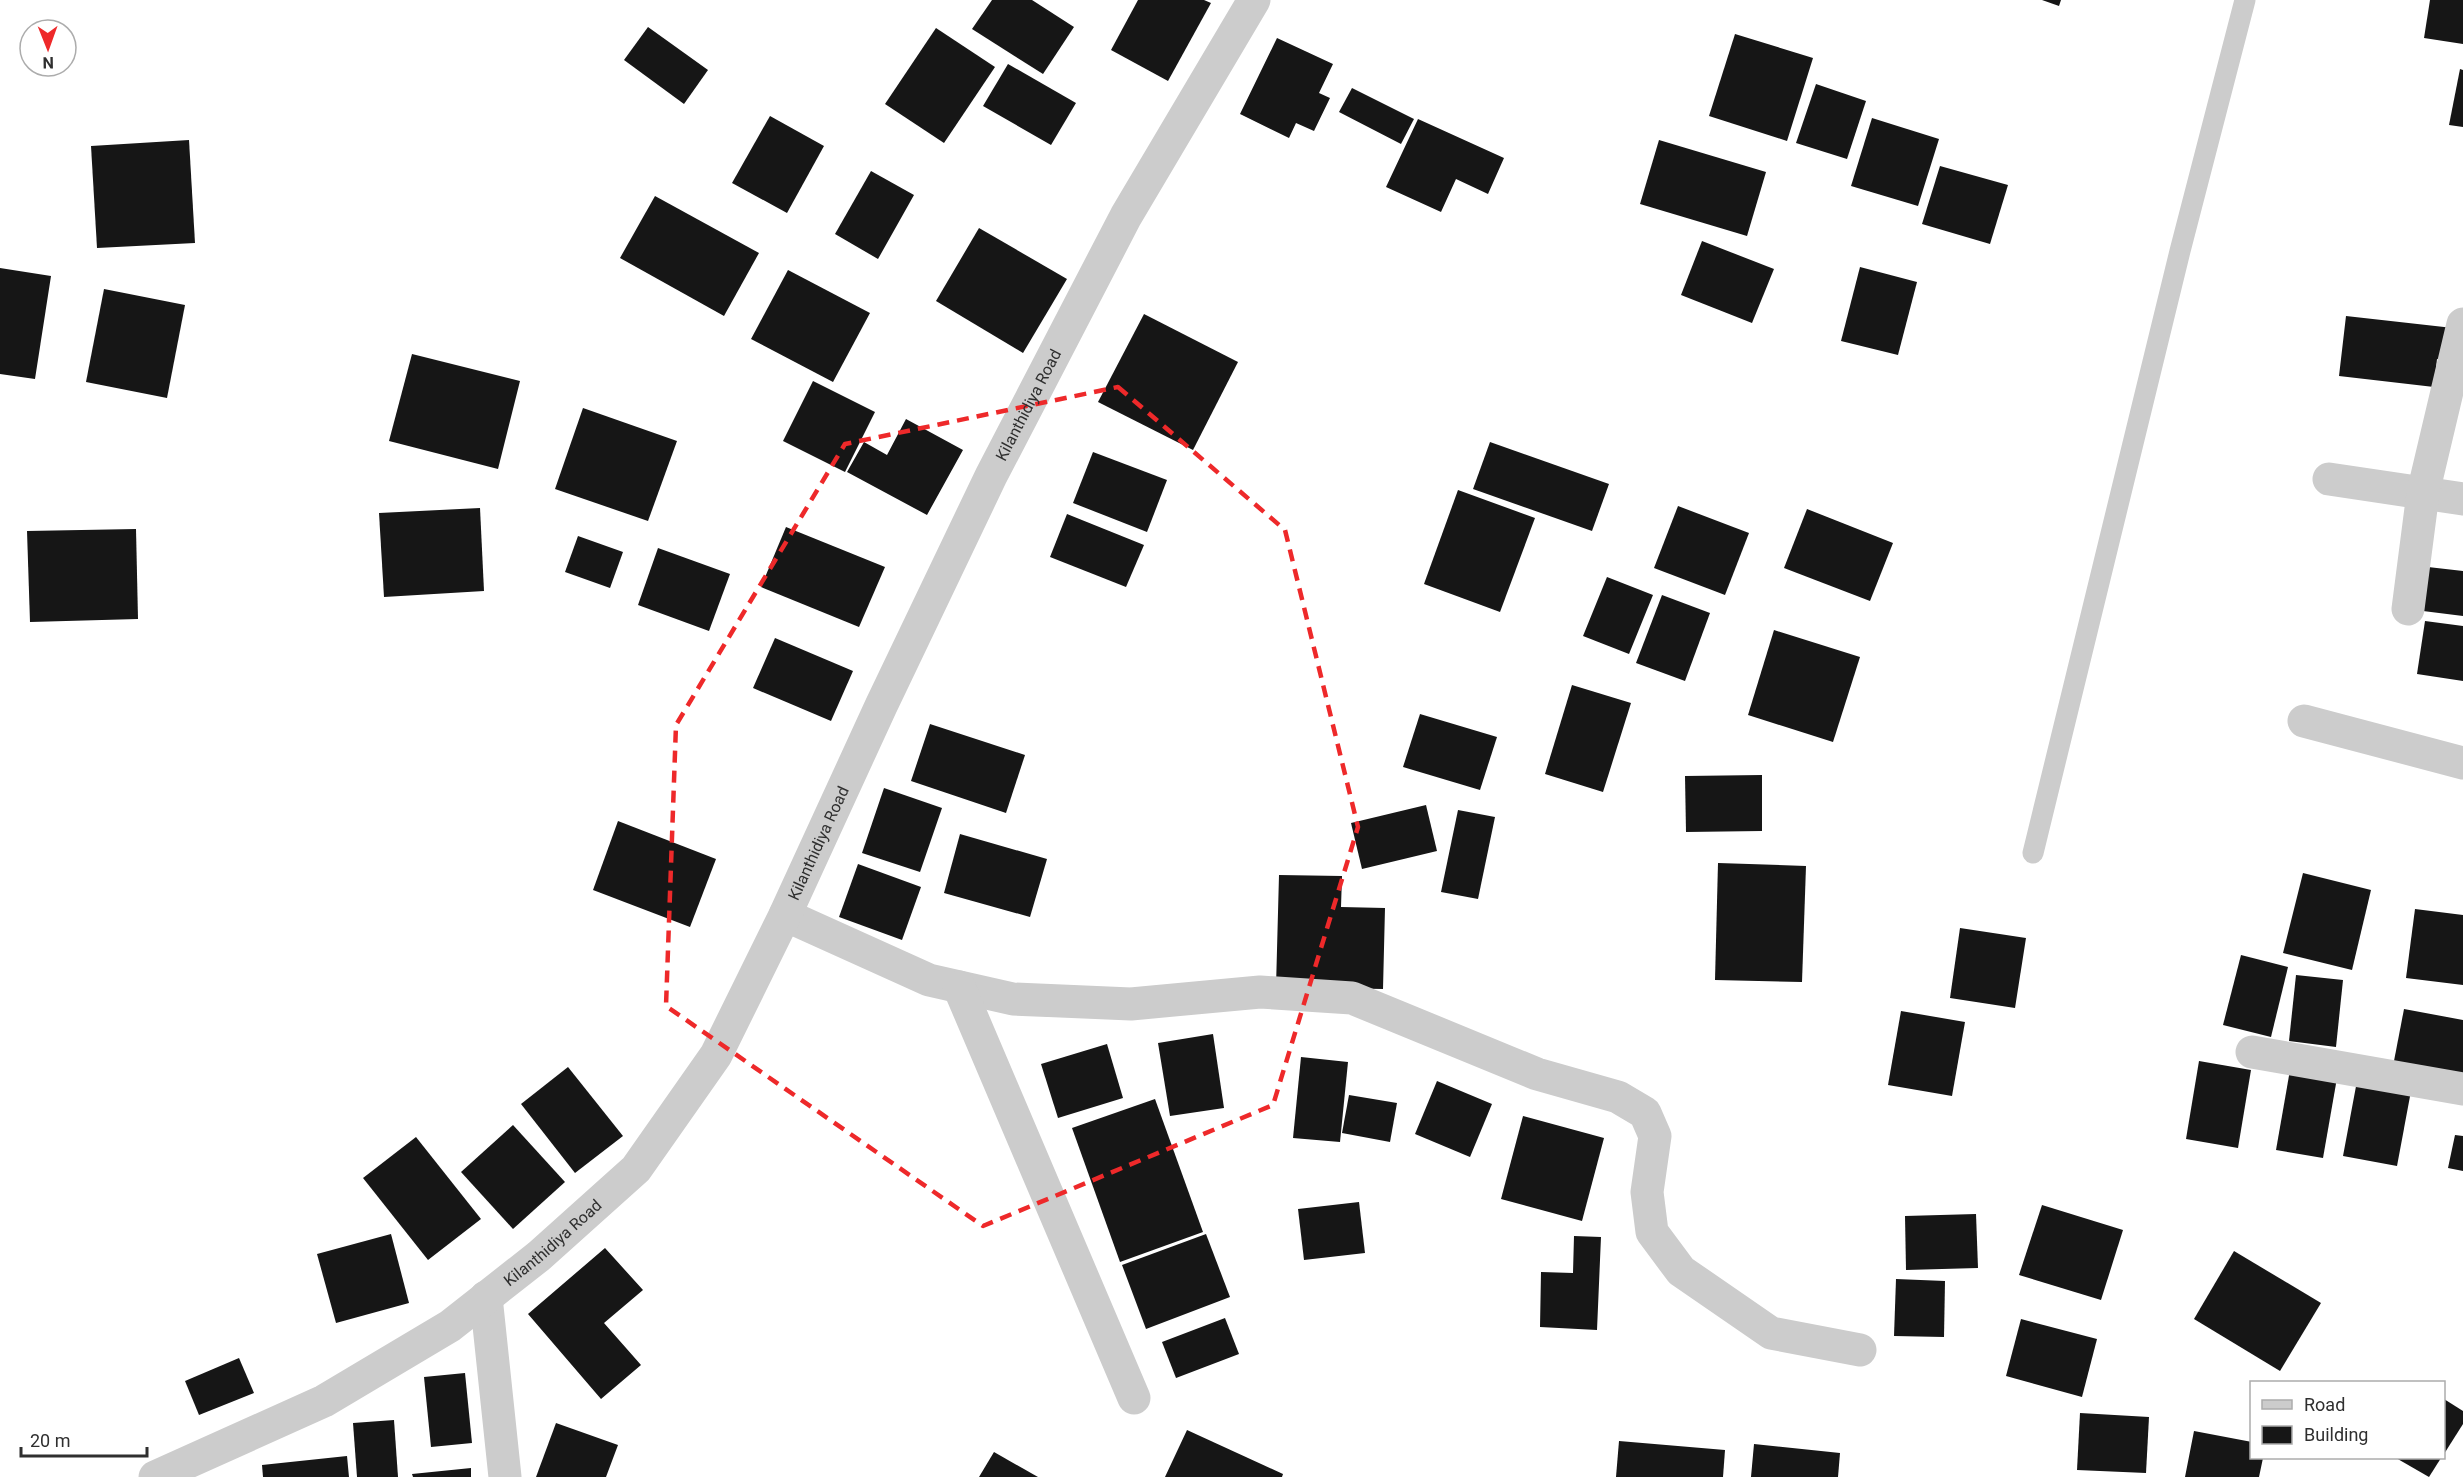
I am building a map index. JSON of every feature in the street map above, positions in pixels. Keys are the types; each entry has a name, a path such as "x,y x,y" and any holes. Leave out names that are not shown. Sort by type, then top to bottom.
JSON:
{"street":[{"name":"Kilanthidiya Road","path":"155,1477 324,1401 450,1326 539,1256 636,1169 716,1055 785,915 881,706 991,476 1126,216 1254,0"},
{"path":"2408,609 2423,493 2463,324"},
{"path":"2329,479 2463,499"},
{"path":"2304,721 2463,764"},
{"path":"785,915 929,980 1013,999 1131,1004 1260,992 1352,998 1537,1074 1618,1097 1645,1113 1655,1136 1647,1192 1652,1232 1681,1271 1771,1333 1860,1350"},
{"path":"959,987 1134,1398"},
{"path":"2252,1052 2463,1089"},
{"path":"486,1297 505,1477"}],"lane":[{"path":"2033,853 2180,250 2245,0"}],"highlighted area":[{"path":"1118,387 1285,530 1358,827 1273,1105 983,1226 666,1006 676,725 845,444"}],"building":[{"path":"992,0 1032,0 1074,27 1043,74 972,29"},
{"path":"1138,0 1204,0 1211,3 1168,81 1111,50"},
{"path":"2042,0 2061,0 2059,6"},
{"path":"2430,0 2463,0 2463,44 2424,38"},
{"path":"648,27 708,70 684,104 624,60"},
{"path":"936,28 995,67 944,143 885,104"},
{"path":"1735,34 1813,58 1787,141 1709,116"},
{"path":"1277,38 1333,64 1319,93 1330,98 1314,131 1296,123 1289,138 1240,114"},
{"path":"1008,64 1076,103 1051,145 983,106"},
{"path":"2460,69 2463,70 2463,127 2449,125"},
{"path":"1816,84 1866,101 1847,159 1796,143"},
{"path":"1352,88 1414,119 1401,144 1339,112"},
{"path":"770,116 824,146 787,213 732,183"},
{"path":"1872,118 1939,139 1918,206 1851,186"},
{"path":"1418,119 1504,158 1488,194 1456,179 1441,212 1386,187"},
{"path":"189,140 195,243 97,248 91,146"},
{"path":"1659,140 1766,172 1747,236 1640,204"},
{"path":"1940,166 2008,185 1990,244 1922,224"},
{"path":"871,171 914,195 878,259 835,234"},
{"path":"655,196 759,253 724,316 620,258"},
{"path":"979,228 1067,279 1023,353 936,301"},
{"path":"1702,241 1774,269 1752,323 1681,295"},
{"path":"1860,267 1917,282 1898,355 1841,341"},
{"path":"0,268 51,276 35,379 0,374"},
{"path":"788,270 870,313 833,382 751,339"},
{"path":"104,289 185,305 167,398 86,382"},
{"path":"1144,314 1238,362 1193,450 1098,402"},
{"path":"2346,316 2453,328 2449,361 2437,359 2434,387 2339,376"},
{"path":"412,354 520,381 498,469 389,441"},
{"path":"813,381 875,412 845,472 783,441"},
{"path":"583,408 677,441 648,521 555,489"},
{"path":"906,419 963,450 927,515 847,472 864,442 887,455"},
{"path":"1490,442 1609,484 1592,531 1473,489"},
{"path":"1093,452 1167,480 1147,532 1073,503"},
{"path":"1458,490 1535,518 1500,612 1424,584"},
{"path":"1678,506 1749,533 1725,595 1654,568"},
{"path":"480,508 484,591 384,597 379,513"},
{"path":"1807,509 1893,543 1870,601 1784,568"},
{"path":"1067,514 1144,545 1126,587 1050,557"},
{"path":"786,527 885,567 859,627 761,587"},
{"path":"136,529 138,619 30,622 27,531"},
{"path":"578,536 623,552 610,588 565,572"},
{"path":"658,548 730,574 709,631 638,605"},
{"path":"2428,567 2463,571 2463,616 2423,611"},
{"path":"1607,577 1653,595 1629,654 1583,636"},
{"path":"1662,595 1710,613 1685,681 1636,663"},
{"path":"2425,621 2463,626 2463,681 2417,674"},
{"path":"1774,630 1860,657 1833,742 1748,715"},
{"path":"775,638 853,671 831,721 753,688"},
{"path":"1572,685 1631,703 1603,792 1545,774"},
{"path":"1420,714 1497,737 1480,790 1403,767"},
{"path":"930,724 1025,755 1006,813 911,781"},
{"path":"1762,775 1762,831 1686,832 1685,776"},
{"path":"884,788 942,808 920,872 862,853"},
{"path":"1426,805 1437,851 1362,869 1351,823"},
{"path":"1458,810 1495,817 1478,899 1441,892"},
{"path":"618,821 716,859 690,927 593,890"},
{"path":"960,834 1047,859 1030,917 944,893"},
{"path":"1718,863 1806,866 1802,982 1715,980"},
{"path":"858,864 921,887 902,940 839,917"},
{"path":"2303,873 2371,890 2352,970 2283,953"},
{"path":"1279,875 1342,876 1341,907 1385,908 1383,989 1276,987"},
{"path":"2415,909 2463,915 2463,985 2406,978"},
{"path":"1960,928 2026,938 2015,1008 1950,998"},
{"path":"2241,955 2288,967 2271,1037 2223,1025"},
{"path":"2296,975 2343,980 2336,1047 2289,1041"},
{"path":"2404,1009 2463,1020 2463,1074 2394,1061"},
{"path":"1901,1011 1965,1022 1952,1096 1888,1085"},
{"path":"1213,1034 1224,1108 1170,1116 1158,1043"},
{"path":"1107,1044 1123,1098 1058,1118 1041,1064"},
{"path":"1301,1057 1348,1062 1340,1142 1293,1138"},
{"path":"2199,1061 2251,1070 2238,1148 2186,1139"},
{"path":"568,1067 623,1136 575,1173 521,1104"},
{"path":"2290,1070 2337,1078 2323,1158 2276,1150"},
{"path":"1437,1081 1492,1104 1470,1157 1415,1134"},
{"path":"2357,1081 2411,1091 2397,1166 2343,1156"},
{"path":"1349,1095 1397,1103 1390,1142 1342,1133"},
{"path":"1155,1099 1203,1232 1120,1262 1072,1128"},
{"path":"1523,1116 1604,1138 1582,1221 1501,1199"},
{"path":"513,1125 565,1182 513,1229 461,1172"},
{"path":"2455,1135 2463,1136 2463,1171 2448,1168"},
{"path":"416,1137 481,1219 428,1260 363,1178"},
{"path":"1359,1202 1365,1253 1304,1260 1298,1209"},
{"path":"2042,1205 2123,1230 2101,1300 2019,1275"},
{"path":"1976,1214 1978,1268 1906,1270 1905,1216"},
{"path":"391,1234 409,1303 336,1323 317,1254"},
{"path":"1206,1234 1230,1297 1146,1329 1122,1265"},
{"path":"1574,1236 1601,1237 1597,1330 1540,1327 1541,1272 1573,1273"},
{"path":"605,1248 643,1290 604,1323 641,1365 601,1399 528,1314"},
{"path":"2234,1251 2321,1303 2280,1371 2194,1319"},
{"path":"1896,1279 1945,1281 1944,1337 1894,1336"},
{"path":"1225,1318 1239,1354 1176,1378 1162,1342"},
{"path":"2021,1319 2097,1339 2082,1397 2006,1376"},
{"path":"239,1358 254,1393 199,1415 185,1381"},
{"path":"465,1373 472,1443 431,1447 424,1377"},
{"path":"2445,1400 2463,1411 2463,1424 2445,1452"},
{"path":"2080,1413 2149,1417 2146,1473 2077,1470"},
{"path":"394,1420 398,1477 357,1477 353,1423"},
{"path":"556,1423 618,1445 606,1477 536,1477"},
{"path":"1187,1430 1283,1474 1282,1477 1165,1477"},
{"path":"2194,1431 2250,1442 2250,1459 2263,1459 2259,1477 2185,1477"},
{"path":"1619,1441 1725,1450 1723,1477 1616,1477"},
{"path":"1754,1444 1840,1453 1838,1477 1751,1477"},
{"path":"994,1452 1038,1477 979,1477"},
{"path":"347,1456 349,1477 263,1477 262,1465"},
{"path":"2398,1459 2440,1459 2429,1477"},
{"path":"471,1468 471,1477 413,1477 412,1474"}]}
